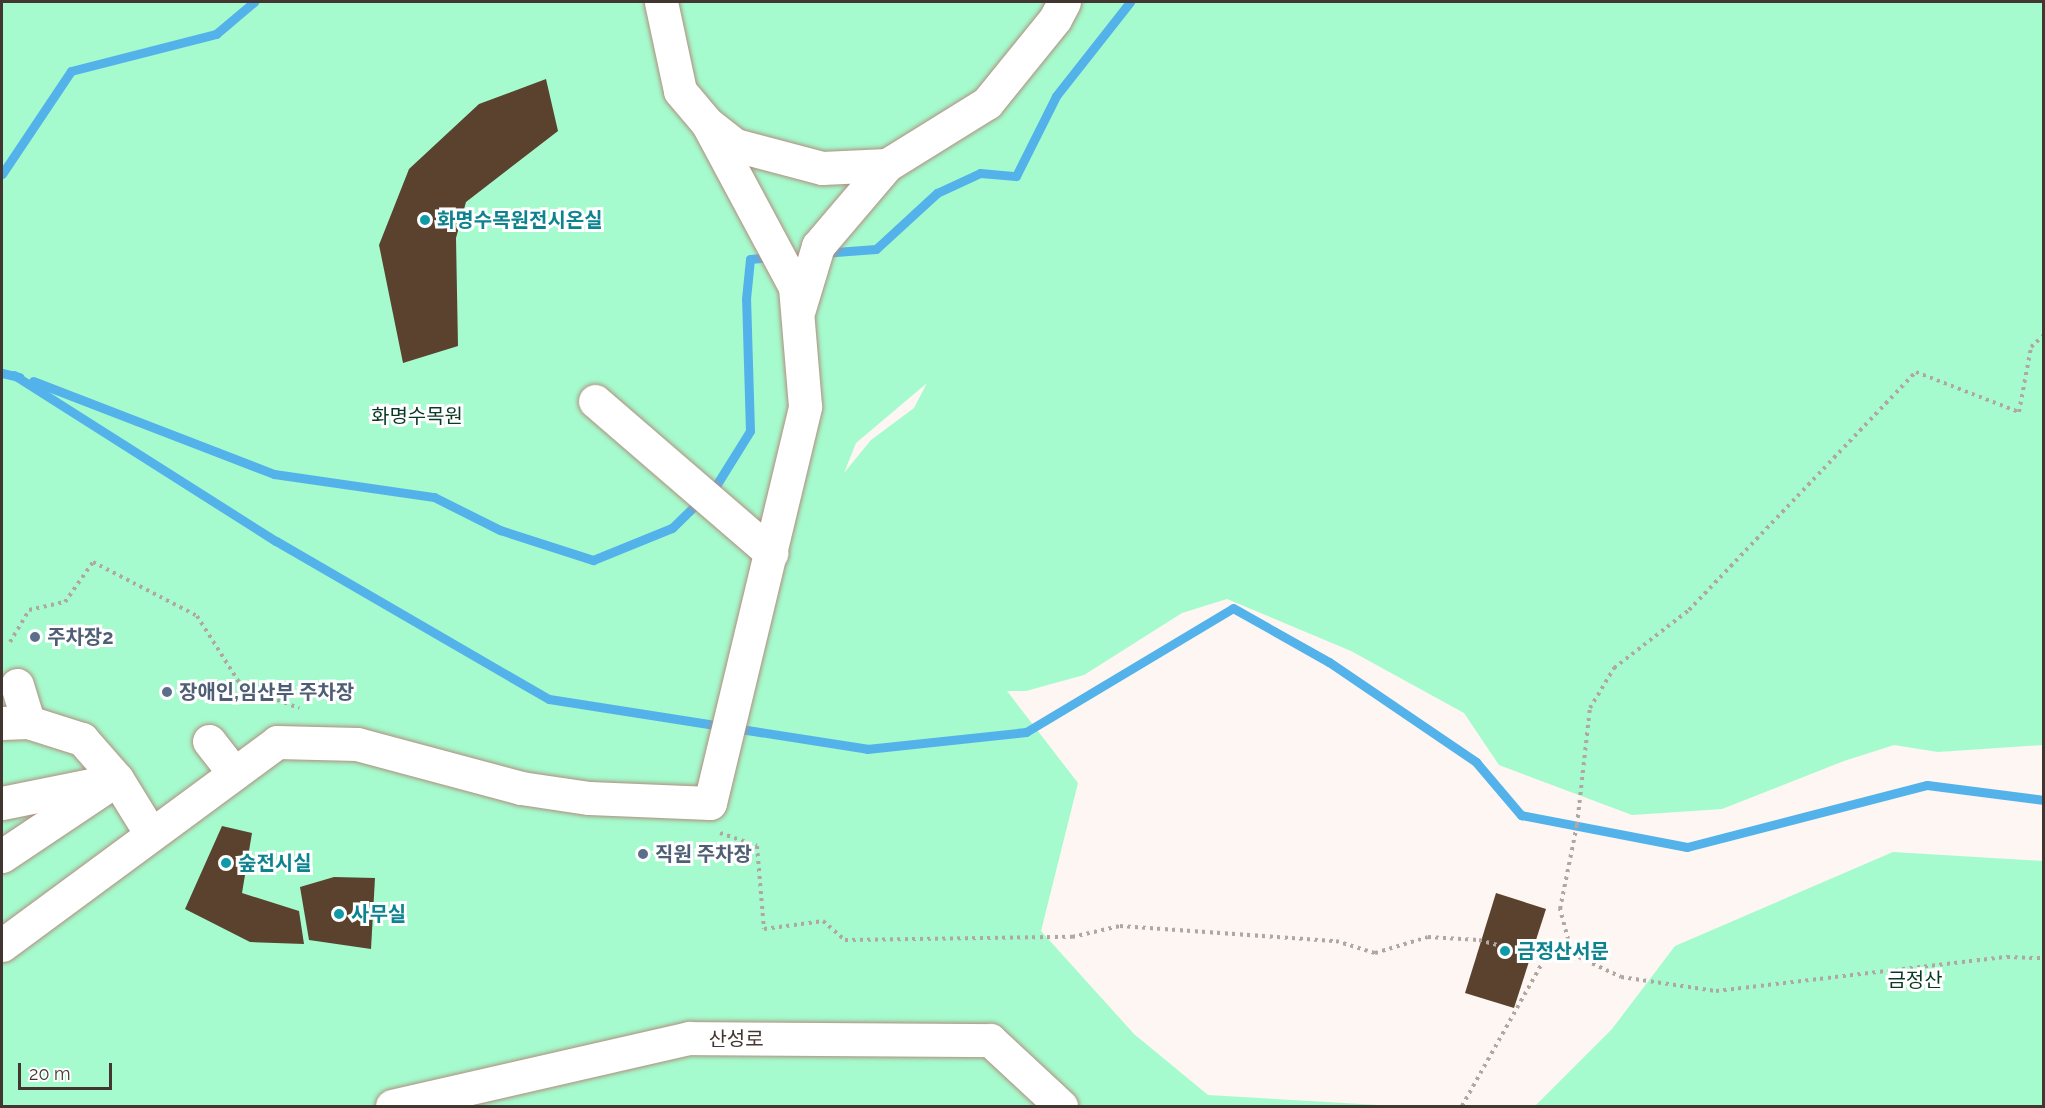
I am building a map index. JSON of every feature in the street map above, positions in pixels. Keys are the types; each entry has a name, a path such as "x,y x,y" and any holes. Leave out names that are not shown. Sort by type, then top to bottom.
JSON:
{"main road":[{"path":"661,2 680,91 707,123 735,145 822,168 887,165"},
{"path":"2,945 277,742 357,744 520,788 589,798 710,803 806,406 795,287 806,265 887,165 987,103 1055,19 1064,2"},
{"path":"707,123 770,245 806,265"},
{"path":"595,401 771,553"},
{"path":"17,685 15,723 82,739 117,779 151,834"},
{"path":"208,741 234,773"},
{"path":"2,803 117,779"},
{"path":"2,856 117,779"},
{"name":"산성로","path":"392,1107 689,1038 990,1040 1062,1107"}],"path":[{"path":"1572,954 1560,909 1577,825 1590,708 1614,668 1689,610 1916,372 2019,412 2031,347 2043,335"},
{"path":"10,642 28,610 65,602 93,562 197,616 242,687 303,709"},
{"path":"710,803 721,836 757,846 764,929 822,921 845,940 1071,937 1120,926 1336,941 1374,953 1428,937 1479,940 1545,958 1572,954 1621,977 1716,991 2007,957 2043,958"},
{"path":"1462,1107 1545,958"}],"green space":[{"name":"화명수목원","path":"2,2 2043,2 2043,745 1938,752 1894,745 1844,761 1722,809 1632,815 1499,765 1464,713 1351,651 1227,599 1182,613 1084,675 1026,691 1007,691 1078,783 1041,931 1134,1034 1208,1095 1396,1106 2,1106","holes":["927,383 914,408 871,440 844,473 856,443"]},
{"name":"금정산","path":"1893,852 2043,861 2043,1106 1535,1106 1612,1029 1675,946"}],"building":[{"name":"화명수목원전시온실","path":"546,79 558,131 466,202 456,238 458,346 403,363 379,245 409,169 479,104"},
{"name":"숲전시실","path":"222,826 252,833 242,893 299,911 304,944 250,942 185,909"},
{"name":"사무실","path":"334,877 375,878 371,949 309,940 300,887"},
{"name":"금정산서문","path":"1496,893 1546,909 1514,1008 1465,993"}],"waterway":[{"path":"2,174 71,71 216,34 254,2"},
{"path":"822,253 876,249 937,193 980,173 1016,176 1056,96 1130,2"},
{"path":"33,381 274,474 434,497 500,530 593,560 672,528 717,484 750,431 746,299 750,259 772,257"},
{"path":"2,373 20,377"},
{"path":"14,375 276,541 549,699 867,749 1026,732 1233,608 1329,662 1476,762 1521,815 1687,847 1927,785 2044,800"}],"place":[{"name":"화명수목원전시온실","path":"425,220"},
{"name":"주차장2","path":"35,637"},
{"name":"장애인,임산부 주차장","path":"167,692"},
{"name":"직원 주차장","path":"643,854"},
{"name":"숲전시실","path":"226,863"},
{"name":"사무실","path":"339,914"},
{"name":"금정산서문","path":"1505,951"}]}
